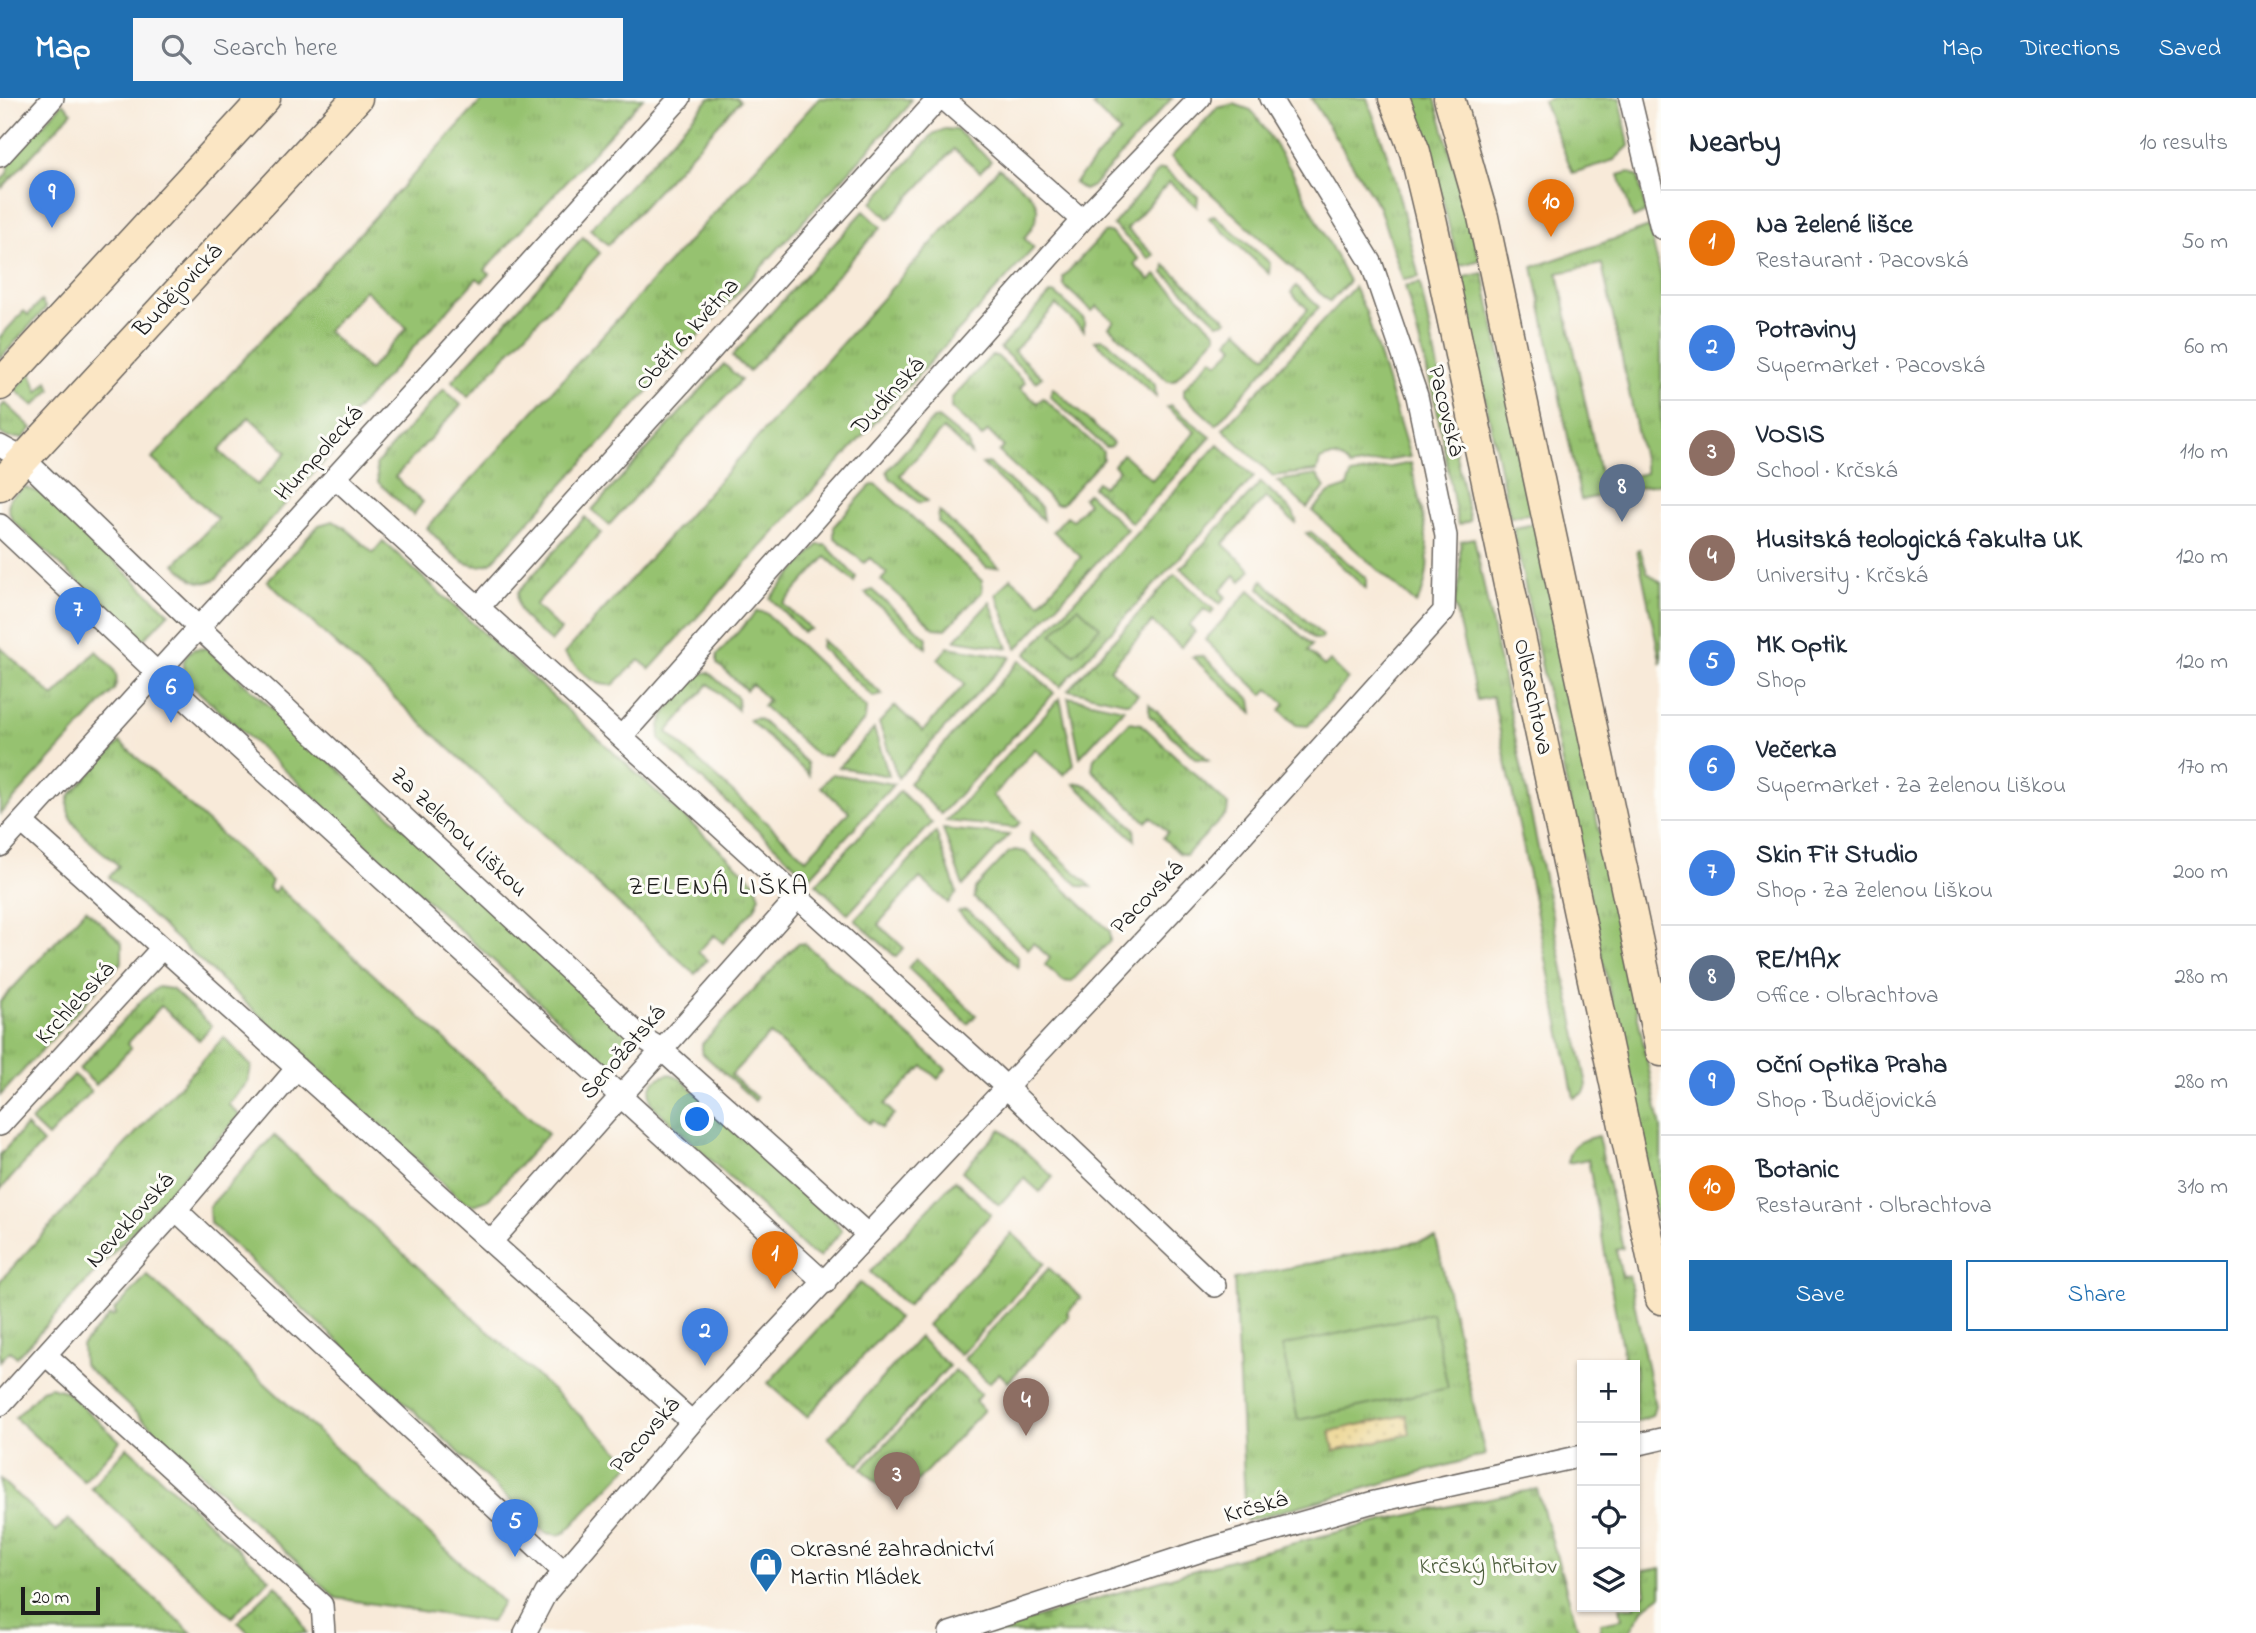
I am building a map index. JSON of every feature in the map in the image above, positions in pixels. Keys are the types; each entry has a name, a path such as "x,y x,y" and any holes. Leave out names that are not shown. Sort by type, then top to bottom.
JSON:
{"street":[{"path":"0,156 53,98"},
{"path":"0,385 265,98"},
{"name":"Budějovická","path":"0,485 12,453 357,98"},
{"name":"Humpolecká","path":"0,846 680,98"},
{"path":"941,98 1082,220"},
{"name":"Obětí 6. května","path":"478,608 941,98"},
{"name":"Dudínská","path":"622,736 1082,220 1200,98"},
{"name":"Pacovská","path":"525,1633 546,1593 563,1571 692,1422 1218,862 1444,611 1446,536 1417,396 1371,262 1269,98"},
{"name":"Olbrachtova","path":"1394,98 1415,152 1432,223 1661,1299"},
{"name":"Olbrachtova","path":"1449,98 1483,217 1661,1051"},
{"path":"1630,98 1661,228"},
{"name":"Za Zelenou Liškou","path":"12,453 641,1037 661,1048 867,1234"},
{"path":"335,477 1005,1086 1215,1286"},
{"path":"0,525 157,673 825,1283"},
{"path":"22,822 692,1422"},
{"name":"Senožatská","path":"491,1242 797,898"},
{"name":"Krchlebská","path":"0,1125 161,949"},
{"name":"Neveklovská","path":"0,1405 176,1210 297,1068"},
{"path":"176,1210 563,1571"},
{"path":"46,1355 321,1605 324,1633"},
{"path":"1640,1444 1661,1439"},
{"name":"Krčská","path":"950,1633 1201,1550 1358,1507 1577,1457"}],"green space":[{"path":"484,98 643,98 485,270 489,274 482,282 477,278 348,419 356,427 216,579 199,582 175,564 218,519 152,459","holes":["365,290 407,328 369,370 327,331","249,417 287,452 257,485 219,451"]},
{"path":"710,98 736,98 740,101 608,245 590,229"},
{"path":"819,98 911,99 906,109 492,562 482,566 473,565 457,557 427,528"},
{"path":"1100,98 1172,98 1093,186 1084,190 1074,183 1120,132 1093,106"},
{"path":"1311,98 1367,98 1393,171 1419,277 1403,280 1379,207"},
{"path":"1412,98 1435,98 1480,260 1459,266 1434,166"},
{"path":"1552,98 1620,98 1629,146 1614,160 1573,173 1543,101"},
{"path":"63,103 72,112 2,188 0,181 8,172 9,162"},
{"path":"1234,104 1251,110 1261,123 1291,170 1349,281 1330,302 1171,157 1217,108"},
{"path":"945,129 957,130 991,161 980,172 954,149 889,219 872,203 933,134"},
{"path":"999,168 1027,191 1037,207 1033,226 1024,238 1034,248 650,669 639,660 613,685 598,683 586,676 564,654"},
{"path":"1164,169 1198,197 1197,207 1169,182 1127,229 1154,255 1149,259 1113,225 1159,170"},
{"path":"1629,172 1638,177 1646,212 1633,218 1619,175"},
{"path":"864,211 881,227 749,372 732,356"},
{"path":"1214,215 1270,263 1269,274 1209,218"},
{"path":"1649,227 1661,277 1661,483 1581,500 1533,267","holes":["1602,264 1646,473 1602,483 1558,273"]},
{"path":"1110,232 1139,259 1134,265 1150,280 1156,275 1216,332 1216,336 1174,381 1168,381 1109,327 1114,321 1097,306 1092,311 1064,286 1063,277 1104,233"},
{"path":"583,237 600,253 468,397 452,381"},
{"path":"1165,265 1227,320 1218,323 1164,273"},
{"path":"1483,273 1533,513 1510,517 1460,278"},
{"path":"1420,283 1470,521 1458,525 1437,409 1405,286"},
{"path":"1296,286 1319,307 1216,425 1184,396 1184,389 1212,358 1218,363 1234,347 1228,341 1238,330 1266,356 1308,309 1291,293"},
{"path":"1354,287 1366,312 1410,457 1350,467 1340,458 1329,457 1320,460 1317,471 1273,476 1223,429"},
{"path":"1051,293 1056,294 1084,319 1084,331 1056,305 1014,351 1042,377 1036,382 1000,348"},
{"path":"41,301 46,308 0,359 0,337 24,311 28,315"},
{"path":"1095,341 1107,341 1155,385 1156,397"},
{"path":"991,356 997,356 1025,382 1020,388 1037,403 1043,398 1103,452 1103,459 1062,504 1056,504 999,452 1004,447 988,431 982,437 951,408 951,399"},
{"path":"724,364 741,380 609,525 592,510"},
{"path":"31,372 38,392 48,381 51,390 34,406 15,390"},
{"path":"1053,388 1113,443 1110,447 1105,447 1050,396"},
{"path":"444,389 461,405 395,477 423,502 413,515 378,482 376,464"},
{"path":"5,403 32,428 23,438 8,438 0,433 0,408"},
{"path":"1170,405 1211,437 1132,523 1093,487 1097,482 1103,487 1119,470 1114,465 1123,454 1152,480 1195,432 1167,407"},
{"path":"938,418 968,442 971,454 943,429 900,475 928,501 919,503 890,478 887,471 933,419"},
{"path":"1218,444 1254,477 1060,687 1026,654"},
{"path":"988,463 1041,507 1043,520 982,464"},
{"path":"1411,463 1428,553 1423,588 1416,604 1312,511 1329,493 1347,487 1351,475"},
{"path":"1317,475 1325,488 1307,508 1277,481"},
{"path":"1261,482 1293,512 1295,523 1266,497 1223,544 1251,570 1241,581 1235,575 1220,591 1226,597 1220,604 1181,568"},
{"path":"876,484 982,581 982,592 946,629 934,628 881,580 887,574 870,558 864,563 834,537 834,526 870,486"},
{"path":"24,487 44,494 169,613 142,641 12,520 8,507 10,498"},
{"path":"1088,493 1127,529 1017,649 996,594 1011,578 1040,603 1081,557 1053,531 1067,516 1073,520 1088,503 1083,498"},
{"path":"939,511 999,567 987,568 938,522"},
{"path":"585,517 601,533 535,605 561,630 551,642 522,614 517,600 518,592"},
{"path":"333,521 343,526 373,553 383,541 754,881 760,896 755,908 723,943 714,935 698,952 707,960 695,974 267,581 319,525"},
{"path":"1535,524 1661,1128 1661,1240 1513,528"},
{"path":"1311,532 1366,578 1366,589 1306,533"},
{"path":"1474,538 1587,1085 1584,1093 1574,1098 1493,697 1477,700 1454,603 1460,578 1460,541"},
{"path":"818,545 826,545 856,577 854,582 826,557 783,604 811,629 803,632 770,598"},
{"path":"1640,549 1647,572 1661,583 1661,664 1637,550"},
{"path":"1175,574 1214,610 1211,614 1204,609 1189,626 1195,632 1181,647 1152,622 1110,669 1138,695 1129,703 1068,690"},
{"path":"1262,580 1323,636 1321,639 1314,639 1259,588"},
{"path":"872,590 927,638 926,648 865,593"},
{"path":"1250,590 1312,645 1308,651 1324,666 1330,661 1348,679 1308,726 1296,725 1280,710 1285,704 1268,689 1263,695 1205,640"},
{"path":"990,602 1008,648 955,640"},
{"path":"1078,607 1100,627 1074,654 1052,634"},
{"path":"757,611 766,613 866,708 865,720 829,756 817,755 763,706 768,700 752,684 746,690 717,663 717,655"},
{"path":"822,640 883,695 873,697 821,648"},
{"path":"0,647 54,697 96,651 113,668 117,678 114,690 0,814"},
{"path":"948,647 1011,657 898,778 879,723 895,706 923,731 965,684 938,659"},
{"path":"206,648 634,1038 609,1066 189,683 184,674 184,661 193,649"},
{"path":"1192,657 1204,657 1251,700 1253,713"},
{"path":"1020,660 1054,693 941,814 909,783"},
{"path":"708,672 737,697 738,710 709,684 667,732 806,859 849,812 821,787 832,774 894,784 809,878 661,741 659,731 665,713 701,674"},
{"path":"1068,697 1124,709 1080,757"},
{"path":"1060,698 1074,764 1064,775 1035,749 993,796 1021,822 1015,828 946,821"},
{"path":"1149,704 1209,760 1196,759 1149,715"},
{"path":"749,720 761,720 807,763 809,775"},
{"path":"1130,722 1141,724 1228,805 1227,813 1186,855 1179,853 1163,838 1168,832 1151,817 1146,822 1092,770 1094,758"},
{"path":"874,729 889,776 839,767"},
{"path":"120,742 272,881 269,888 274,892 278,887 548,1134 488,1200 474,1205 462,1201 109,877 119,866 83,835 70,816 68,805 70,795"},
{"path":"1074,784 1088,786 1134,828 1135,840"},
{"path":"900,791 932,823 848,914 816,884"},
{"path":"943,829 1009,835 963,886"},
{"path":"936,832 957,893 948,903 920,878 878,924 904,948 896,957 855,920"},
{"path":"1031,832 1092,887 1079,886 1030,841"},
{"path":"1009,852 1025,852 1110,931 1110,941 1071,982 1063,981 1045,965 1050,958 1033,943 1028,949 974,898 975,888"},
{"path":"86,909 122,943 122,962 0,1096 0,1002"},
{"path":"964,910 971,913 1018,957 1018,968 958,912"},
{"path":"804,943 946,1069 938,1079 923,1066 885,1104 894,1114 881,1128 872,1120 869,1123 770,1034 731,1075 757,1098 755,1101 702,1053 702,1044 797,944"},
{"path":"916,958 976,1015 968,1024 908,968"},
{"path":"158,987 172,989 212,1026 199,1040 161,1006 127,1044 131,1048 96,1085 79,1069 143,999"},
{"path":"224,1037 251,1066 248,1082 228,1104 240,1115 17,1357 10,1351 0,1361 0,1281"},
{"path":"671,1074 681,1079 835,1221 842,1231 819,1257 809,1252 653,1106 650,1094 652,1085 659,1078"},
{"path":"74,1075 91,1091 48,1137 31,1121"},
{"path":"26,1126 43,1143 0,1190 0,1155"},
{"path":"1001,1129 1053,1177 1040,1192 1024,1178 999,1205 962,1171"},
{"path":"274,1135 632,1463 566,1532 559,1535 546,1533 210,1223 209,1207"},
{"path":"1598,1136 1623,1248 1616,1250 1622,1277 1629,1276 1655,1406 1652,1416 1640,1420 1640,1360 1624,1360 1588,1159 1568,1163 1570,1151 1581,1141"},
{"path":"955,1180 991,1214 907,1306 870,1272"},
{"path":"1012,1233 1044,1263 960,1355 927,1325"},
{"path":"1436,1238 1485,1455 1246,1521 1234,1279"},
{"path":"1049,1268 1081,1298 1067,1313 1069,1316 1008,1382 999,1373 989,1383 964,1359"},
{"path":"147,1275 503,1602 491,1622 336,1598 83,1364 82,1345 110,1315 112,1317 116,1314 114,1311"},
{"path":"860,1283 898,1318 807,1417 768,1383"},
{"path":"1432,1313 1448,1388 1298,1420 1282,1346"},
{"path":"919,1337 949,1366 859,1465 828,1438"},
{"path":"955,1370 981,1394 975,1401 984,1410 906,1493 901,1489 893,1497 862,1469"},
{"path":"50,1387 65,1391 120,1441 84,1481 15,1418 42,1390"},
{"path":"127,1447 270,1579 232,1617 91,1488"},
{"path":"0,1479 56,1531 68,1519 192,1633 0,1633"},
{"name":"Krčský hřbitov","path":"1537,1489 1579,1633 988,1633 1260,1552 1398,1518"},
{"path":"1661,1568 1661,1595 1645,1607 1629,1633 1601,1633 1600,1623 1622,1619 1621,1612 1640,1612 1640,1596 1646,1594 1643,1571"},
{"path":"276,1585 293,1605 307,1633 249,1633 238,1622"}],"sand":[{"path":"1406,1415 1410,1434 1334,1451 1330,1431"}],"place":[{"name":"Oční Optika Praha","path":"52,228"},
{"name":"Botanic","path":"1551,237"},
{"name":"RE/MAX","path":"1622,522"},
{"name":"Skin Fit Studio","path":"78,645"},
{"name":"Večerka","path":"171,723"},
{"name":"Na Zelené lišce","path":"775,1289"},
{"name":"Potraviny","path":"705,1366"},
{"name":"Husitská teologická fakulta UK","path":"1026,1436"},
{"name":"VOSIS","path":"897,1510"},
{"name":"MK Optik","path":"515,1557"},
{"name":"Okrasné zahradnictví Martin Mládek","path":"766,1594"}],"district":[{"name":"ZELENÁ LIŠKA","path":"719,888"}]}
